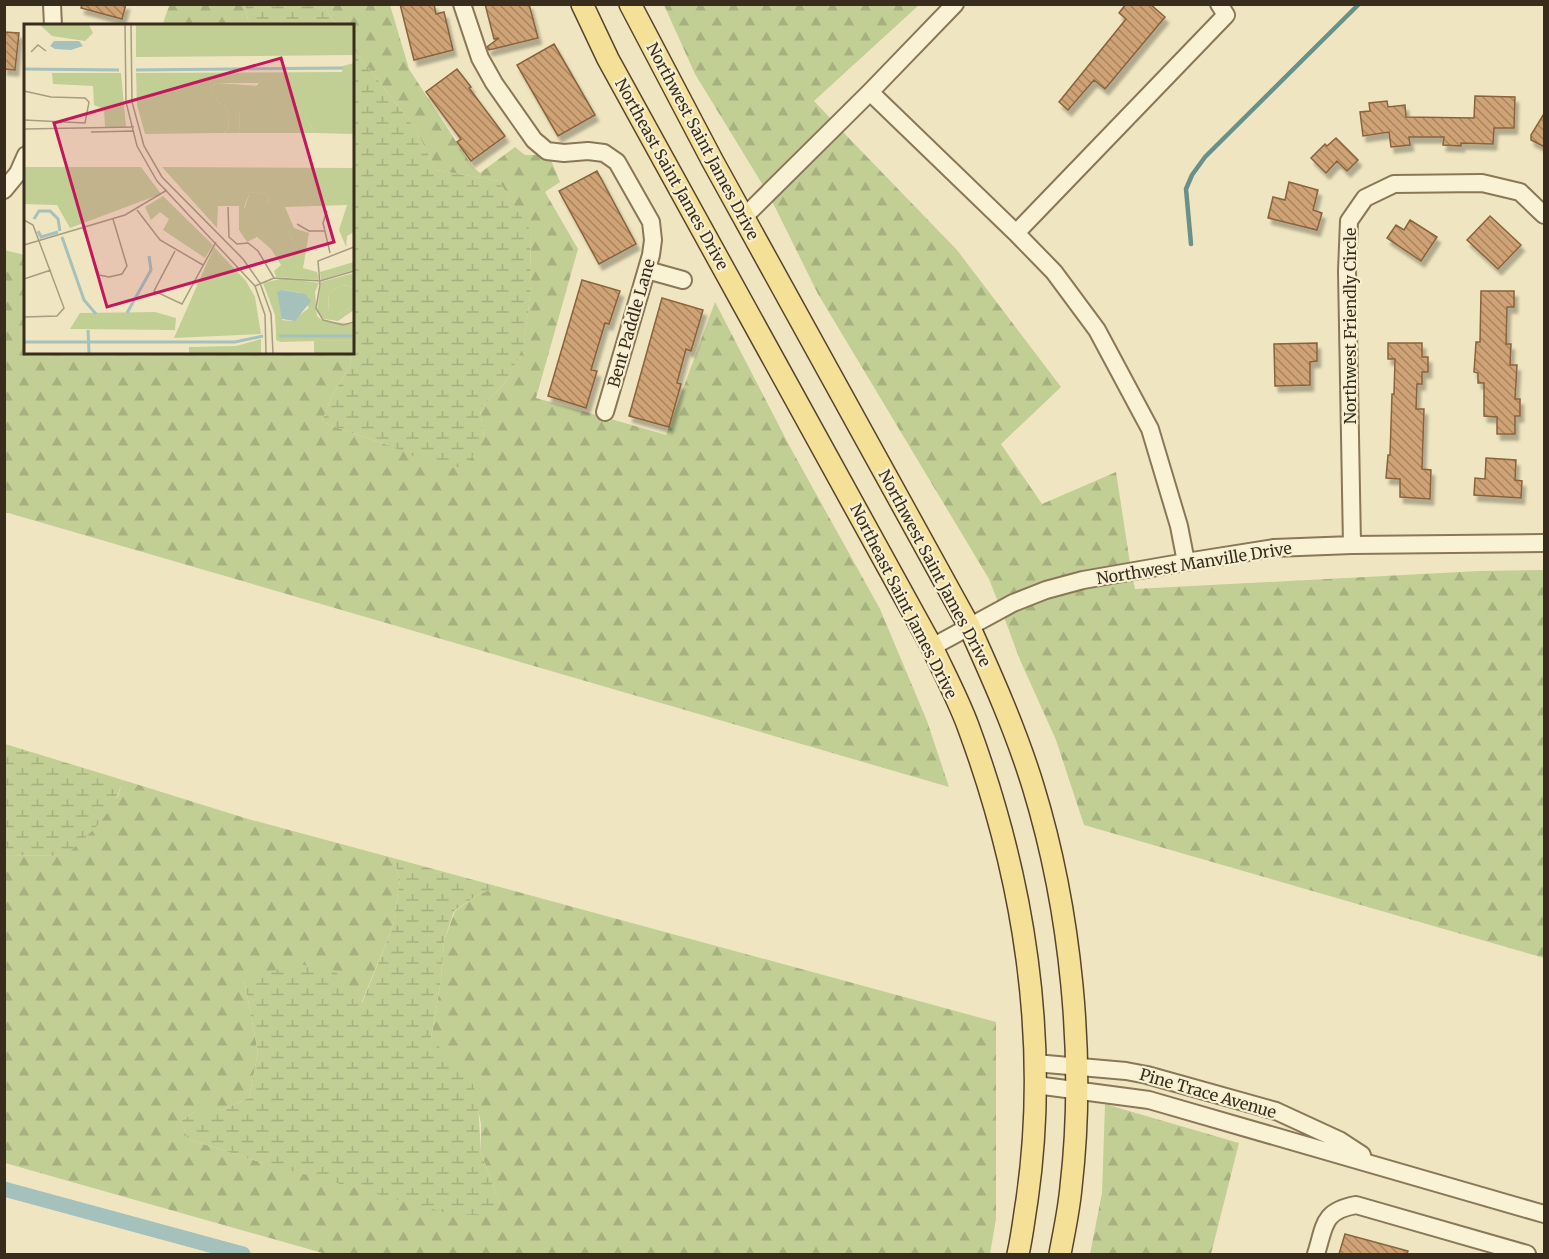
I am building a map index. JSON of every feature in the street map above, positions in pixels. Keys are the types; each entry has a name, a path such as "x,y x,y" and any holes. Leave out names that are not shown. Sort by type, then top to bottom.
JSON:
{"main road":[{"name":"Northeast Saint James Drive","path":"582,4 608,59 932,647 967,724 992,796 1007,851 1027,952 1035,1063 1035,1122 1018,1254"},
{"name":"Northwest Saint James Drive","path":"630,4 744,217 969,626 1005,706 1033,787 1048,848 1070,961 1077,1089 1071,1186 1060,1254"}],"street":[{"path":"52,4 53,24"},
{"name":"Bent Paddle Lane","path":"462,4 480,58 494,83 534,140 547,151 604,153 617,162 651,222 653,240 647,270 605,412"},
{"path":"744,217 955,4"},
{"path":"1016,233 1226,15 1220,4"},
{"path":"870,92 1054,272 1091,321 1123,374 1150,429 1179,526 1186,562"},
{"path":"4,190 18,173 24,160"},
{"name":"Northwest Friendly Circle","path":"1352,545 1347,271 1349,221 1365,198 1394,184 1482,183 1520,192 1545,215"},
{"path":"647,270 683,280"},
{"name":"Northwest Manville Drive","path":"932,647 1014,603 1046,590 1083,580 1186,562 1274,548 1545,543"},
{"name":"Pine Trace Avenue","path":"1035,1063 1147,1075 1276,1111 1339,1140 1368,1162"},
{"name":"Pine Trace Avenue","path":"1036,1085 1149,1100 1545,1214"},
{"path":"1316,1254 1327,1220 1332,1213 1356,1205 1527,1254"}],"green space":[{"path":"172,4 245,5 249,24 163,24 169,6"},
{"path":"245,5 322,5 336,24 249,24"},
{"path":"322,5 390,5 409,69 472,166 480,173 515,147 525,155 539,155 551,160 560,182 545,192 578,249 536,398 596,415 610,422 611,419 666,435 715,302 790,447 880,609 927,721 949,787 5,512 4,250 24,255 24,354 351,354 350,366 332,396 322,421 388,445 484,438 480,409 505,383 524,345 531,287 530,231 499,181 436,170 415,128 354,49 354,24 336,24"},
{"path":"664,5 919,5 814,101 832,120 764,187 695,74"},
{"path":"354,49 415,128 436,170 499,181 530,230 531,287 524,346 505,383 480,409 484,438 466,466 442,469 388,445 322,421 332,396 350,366 351,354 354,354"},
{"path":"842,131 957,250 1061,387 1001,444 1042,504 1116,472 1130,563 1062,577 998,602 989,579 818,294 772,201"},
{"path":"1544,570 1544,958 1084,825 1056,740 1020,660 1004,617 1035,603 1067,593 1133,580 1135,589 1479,571"},
{"path":"5,744 123,780 107,813 92,831 65,856 5,855"},
{"path":"123,780 248,819 393,858 400,879 393,926 361,1004 244,979 258,1052 249,1098 219,1111 196,1111 181,1121 188,1139 260,1162 500,1204 481,1153 481,1124 473,1084 431,1039 441,980 444,941 455,911 496,886 996,1022 996,1219 990,1254 326,1254 5,1163 4,855 65,856 118,796"},
{"path":"393,858 496,886 454,911 444,941 441,980 431,1038 473,1084 478,1101 481,1153 500,1204 495,1216 450,1214 260,1162 188,1139 181,1121 196,1111 219,1111 249,1098 258,1052 244,979 298,964 334,970 362,1003 393,926 400,879"},
{"path":"1105,1104 1239,1143 1211,1254 1090,1254 1102,1193"}],"building":[{"path":"82,4 126,4 122,19 81,8"},
{"path":"400,4 434,4 436,14 444,12 453,50 414,60"},
{"path":"485,4 529,4 538,38 489,50 487,47 499,38 494,39"},
{"path":"1126,4 1150,4 1165,17 1105,89 1094,80 1068,110 1059,102 1126,19 1119,13"},
{"path":"4,32 19,33 15,70 4,69"},
{"path":"554,44 595,115 558,136 517,65"},
{"path":"457,69 505,136 471,161 457,142 461,139 426,92"},
{"path":"1475,96 1515,97 1514,128 1494,128 1493,144 1443,145 1444,137 1409,137 1410,145 1391,147 1389,132 1363,136 1360,112 1370,111 1369,103 1387,101 1388,107 1405,105 1406,117 1474,118"},
{"path":"1545,112 1545,147 1531,140 1531,135"},
{"path":"1336,138 1358,160 1347,171 1337,161 1326,173 1311,158 1325,144 1327,146"},
{"path":"597,171 636,244 599,264 559,191"},
{"path":"1289,182 1318,190 1313,210 1322,213 1317,230 1268,218 1273,197 1285,200"},
{"path":"1490,216 1521,245 1498,269 1467,240"},
{"path":"1410,220 1437,237 1421,261 1387,238 1396,225 1404,230"},
{"path":"582,280 620,291 609,324 605,323 591,370 597,371 586,408 548,396"},
{"path":"1481,291 1514,291 1514,307 1507,307 1506,344 1511,344 1510,365 1517,365 1515,399 1520,399 1520,416 1515,416 1515,434 1497,434 1497,417 1484,416 1484,383 1478,383 1478,373 1474,372 1476,342 1480,342"},
{"path":"662,298 703,310 691,351 686,349 677,383 681,384 669,427 629,416"},
{"path":"1317,343 1317,361 1310,362 1310,385 1275,386 1274,344"},
{"path":"1388,343 1422,343 1422,357 1428,357 1428,372 1422,372 1422,384 1417,384 1416,409 1424,409 1422,469 1431,470 1430,499 1400,497 1400,479 1386,478 1388,455 1390,455 1395,359 1388,359"},
{"path":"1486,458 1516,460 1515,480 1522,481 1521,498 1474,495 1475,478 1485,479"},
{"path":"1345,1234 1408,1251 1407,1254 1339,1254"}],"waterway":[{"path":"1191,244 1186,189 1192,175 1205,157 1359,4"},
{"path":"4,1189 243,1254"}]}
